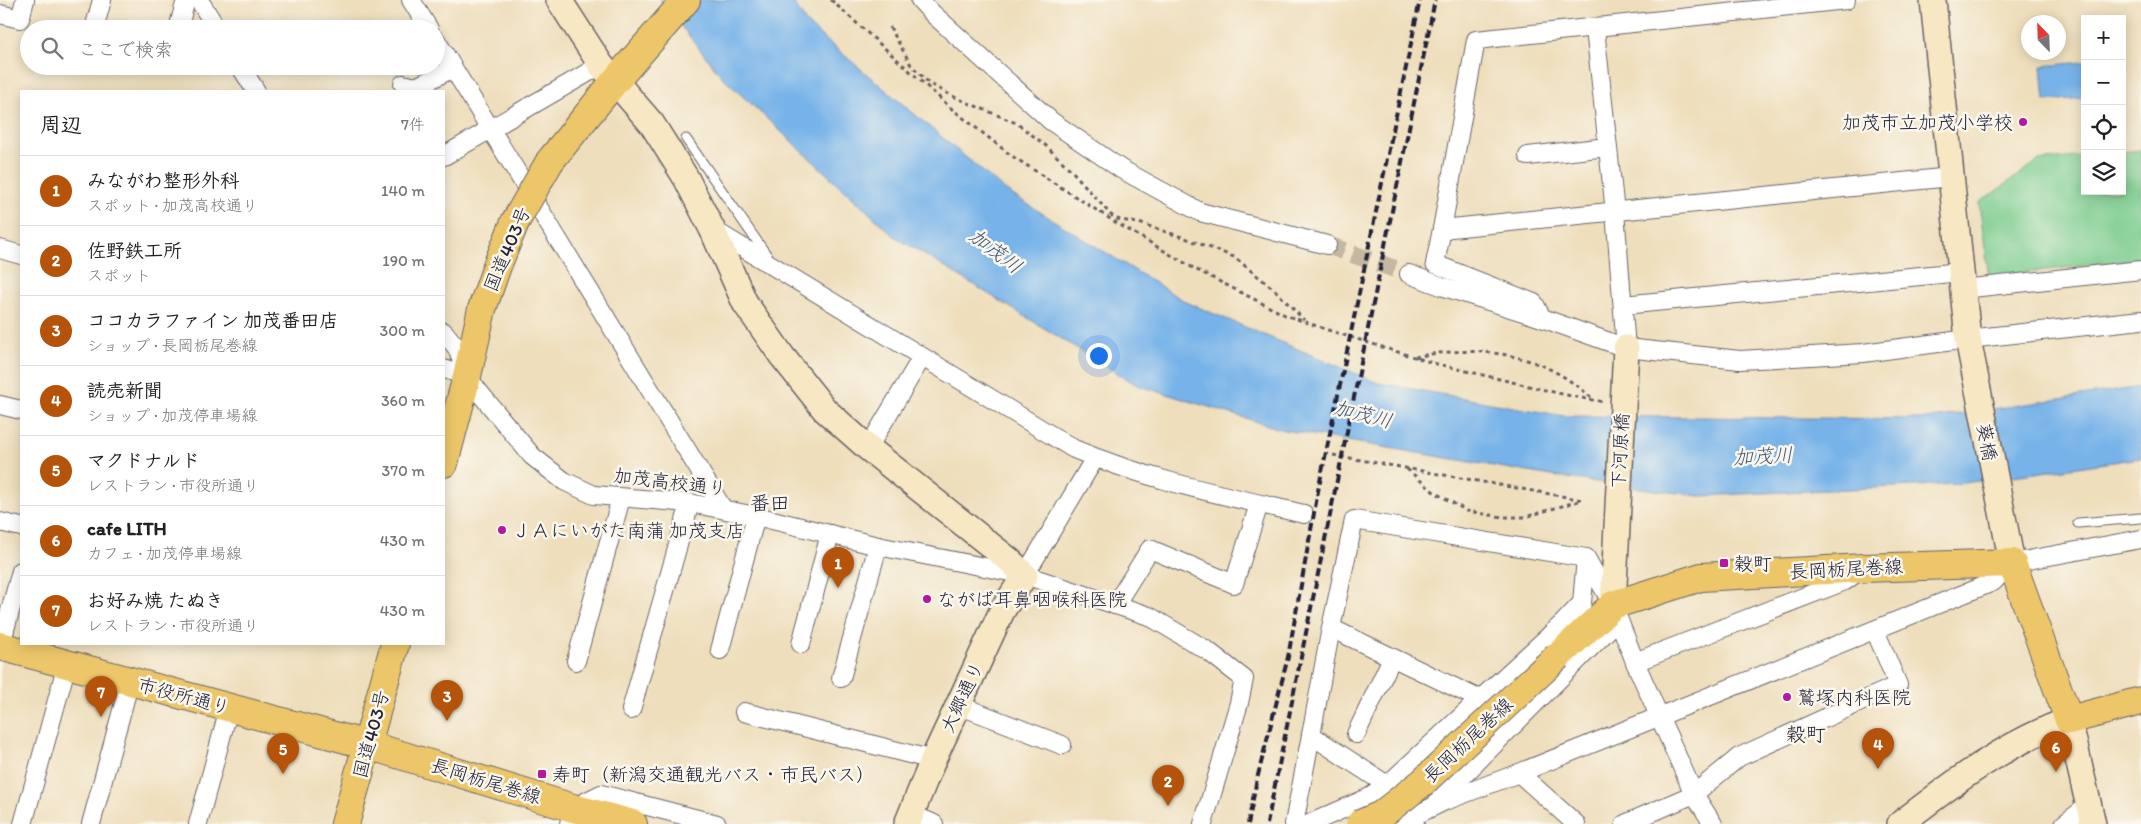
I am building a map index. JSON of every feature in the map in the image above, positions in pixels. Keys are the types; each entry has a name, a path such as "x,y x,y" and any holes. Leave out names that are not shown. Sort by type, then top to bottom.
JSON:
{"main road":[{"name":"国道403号","path":"445,455 456,372 515,222 550,162 615,70 686,0"},
{"name":"長岡栃尾巻線","path":"1360,824 1381,815 1423,782 1558,656 1615,613 1701,577 1863,568 2012,563"},
{"path":"2012,563 2069,720 2141,701"},
{"name":"国道403号","path":"346,824 395,645"},
{"name":"市役所通り","path":"0,647 368,745"},
{"name":"長岡栃尾巻線","path":"368,745 573,819 634,824"}],"street":[{"path":"0,14 20,19 25,0"},
{"path":"96,20 102,0"},
{"path":"180,20 186,0"},
{"path":"199,0 211,20"},
{"path":"412,0 424,20"},
{"path":"559,0 615,70 686,178 712,229 745,303 782,356 825,410 868,448 1009,560 1025,575 1095,458"},
{"path":"920,0 1051,121 1121,169 1200,212 1327,244"},
{"path":"1542,318 1534,303 1435,264 1476,40 1595,29 1846,0"},
{"name":"葵橋","path":"1933,0 1968,344 2012,563"},
{"path":"1595,29 1608,147 1626,348"},
{"path":"445,55 723,509"},
{"path":"445,72 453,68"},
{"path":"445,155 490,128 615,70"},
{"path":"246,75 255,90"},
{"path":"403,84 416,87 439,75"},
{"path":"1528,156 1608,147"},
{"path":"1442,229 1951,177"},
{"path":"712,229 1074,450 1209,492 1304,514"},
{"path":"0,250 20,255"},
{"path":"1622,305 1962,280 2141,270"},
{"path":"1409,274 1626,348 1740,360 1863,353 1968,344 2141,320"},
{"name":"加茂高校通り","path":"445,333 457,348 456,372 479,392 532,456 564,482 594,495 690,503 723,509 878,546 1025,575 1149,616 1176,630 1208,651 1244,679 1240,703 1202,824"},
{"name":"下河原橋","path":"1615,613 1614,554 1626,348"},
{"path":"868,448 922,357"},
{"path":"0,405 20,410"},
{"path":"576,661 621,498"},
{"path":"631,710 690,503"},
{"path":"1115,604 1150,549 1234,584 1259,504"},
{"path":"720,650 756,516"},
{"path":"1294,824 1331,628 1354,520 1586,558"},
{"path":"0,522 20,527"},
{"path":"801,644 830,534"},
{"path":"1311,735 1387,785 1408,822 1430,808 1993,582 2012,563 2141,538"},
{"path":"842,678 878,546"},
{"path":"1586,558 1615,613 1694,794 1713,824"},
{"path":"1309,824 1370,797 1387,785 1564,622 1582,603 1586,558"},
{"path":"1635,662 1845,580 1863,568"},
{"path":"0,647 20,575"},
{"name":"大郷通り","path":"909,819 933,760 1002,611 1025,575"},
{"path":"1430,808 1494,747 1615,613"},
{"path":"1331,628 1479,699"},
{"path":"1625,824 1694,794 1740,757 1898,685 1875,630"},
{"path":"1356,734 1392,658"},
{"path":"23,824 67,664"},
{"path":"91,824 130,681"},
{"path":"958,705 1062,745"},
{"path":"198,824 230,708"},
{"path":"744,712 933,760"},
{"path":"1900,824 1985,761 2012,745 2069,720 2090,815 2064,824"},
{"path":"1519,773 1576,824"},
{"path":"573,819 601,794 717,824"},
{"path":"909,819 934,824"}],"lane":[{"path":"686,139 775,267"},
{"path":"2078,523 2141,518"}],"path":[{"path":"831,0 952,109 1012,156 1115,222 1195,269 1285,315 1414,357 1605,402"},
{"path":"890,27 911,65 930,84 952,96 1016,123 1023,128 1044,144 1065,164 1117,220 1142,224 1234,257 1275,290 1307,322"},
{"path":"1414,357 1442,351 1471,351 1523,360 1569,380 1595,400"},
{"path":"1333,454 1583,500 1525,517 1502,517 1467,511 1434,492 1406,468"}],"green space":[{"path":"2141,150 2141,259 1989,277 1979,203 2038,161 2081,156 2081,195 2126,195 2126,152"}],"water":[{"name":"加茂川","path":"660,0 792,0 807,24 1006,191 1186,302 1378,383 1564,416 1926,419 2141,387 2141,458 1957,484 1700,496 1552,476 1284,430 1137,385 894,236 723,78"},
{"path":"2081,62 2081,98 2045,101 2042,66"}],"tunnel":[{"path":"1327,245 1409,274"}],"railway":[{"path":"1248,824 1257,779 1288,657 1318,491 1420,0"},
{"path":"1267,824 1435,0"}],"place":[{"name":"加茂市立加茂小学校","path":"2023,122"},
{"name":"ＪＡにいがた南蒲 加茂支店","path":"502,530"},
{"name":"穀町","path":"1724,563"},
{"name":"みながわ整形外科","path":"838,588"},
{"name":"ながば耳鼻咽喉科医院","path":"927,599"},
{"name":"鷲塚内科医院","path":"1787,697"},
{"name":"お好み焼 たぬき","path":"101,717"},
{"name":"ココカラファイン 加茂番田店","path":"447,721"},
{"name":"読売新聞","path":"1878,769"},
{"name":"cafe LITH","path":"2056,772"},
{"name":"マクドナルド","path":"283,774"},
{"name":"寿町（新潟交通観光バス・市民バス）","path":"542,774"},
{"name":"佐野鉄工所","path":"1168,806"}],"district":[{"name":"番田","path":"770,503"},
{"name":"穀町","path":"1806,734"}]}
